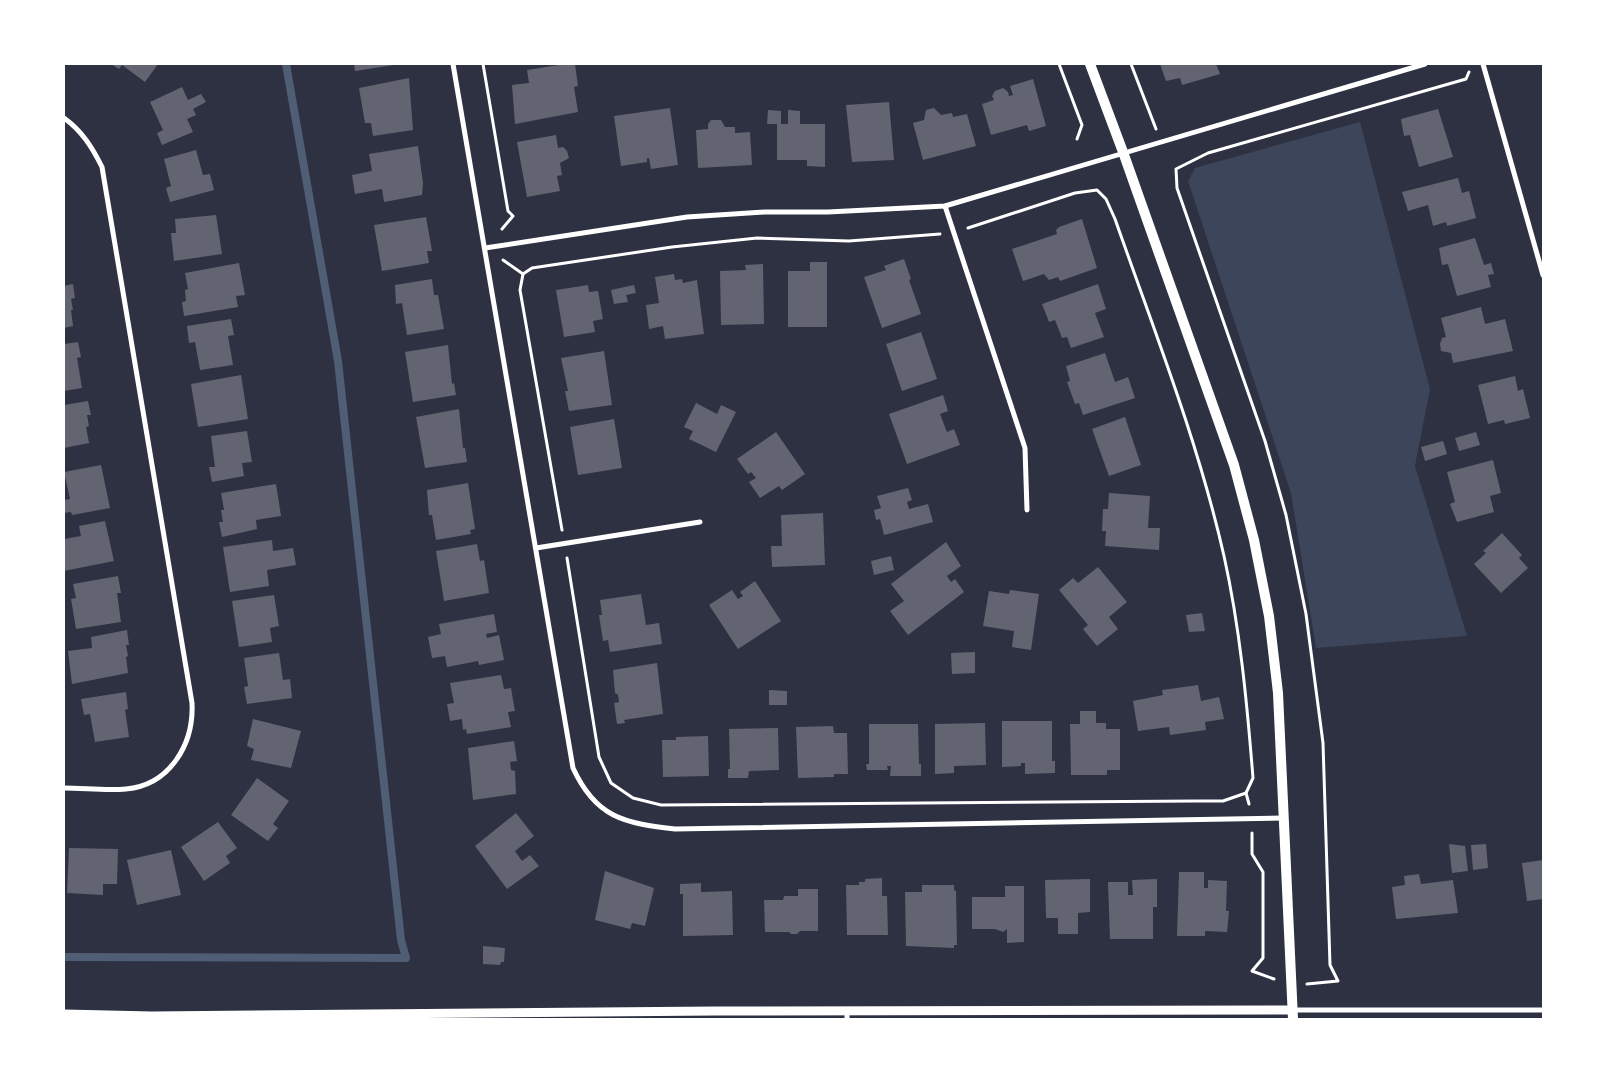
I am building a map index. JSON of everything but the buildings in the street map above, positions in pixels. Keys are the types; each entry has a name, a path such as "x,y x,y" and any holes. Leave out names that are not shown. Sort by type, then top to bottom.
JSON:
{"main road":[{"path":"1090,64 1234,465 1254,540 1269,616 1278,693 1293,1015"}],"street":[{"path":"454,64 573,768 582,788 597,805 616,818 640,825 675,829 1285,818"},
{"path":"485,248 687,217 765,212 828,212 945,206 1425,64"},
{"path":"1482,64 1543,275"},
{"path":"64,118 74,125 90,143 102,166 175,598 193,720 190,736 181,755 165,773 147,784 127,789 64,788"},
{"path":"945,206 1024,448 1027,510"},
{"path":"536,548 700,522"},
{"path":"64,1014 153,1018 1293,1015 1543,1010"}],"path":[{"path":"483,64 508,211 513,216 485,248 522,274"},
{"path":"1059,64 1082,125 1077,139"},
{"path":"1131,64 1160,141"},
{"path":"1176,169 1208,154 1466,79 1472,64"},
{"path":"522,274 532,268 672,247 757,238 849,241 954,232 1075,193 1097,190 1106,199 1115,220 1188,429 1224,556 1244,672 1253,778 1246,793 1252,818 1252,854 1263,872 1263,958 1252,971 1292,986"},
{"path":"522,274 520,290 565,544 598,757 611,783 633,798 661,805 1186,802 1223,800 1246,793"}],"shaded area":[{"path":"1360,122 1430,389 1415,466 1467,636 1316,648 1291,493 1188,181 1195,168"}],"waterway":[{"path":"64,957 406,958 401,940 338,361 286,64"}]}
